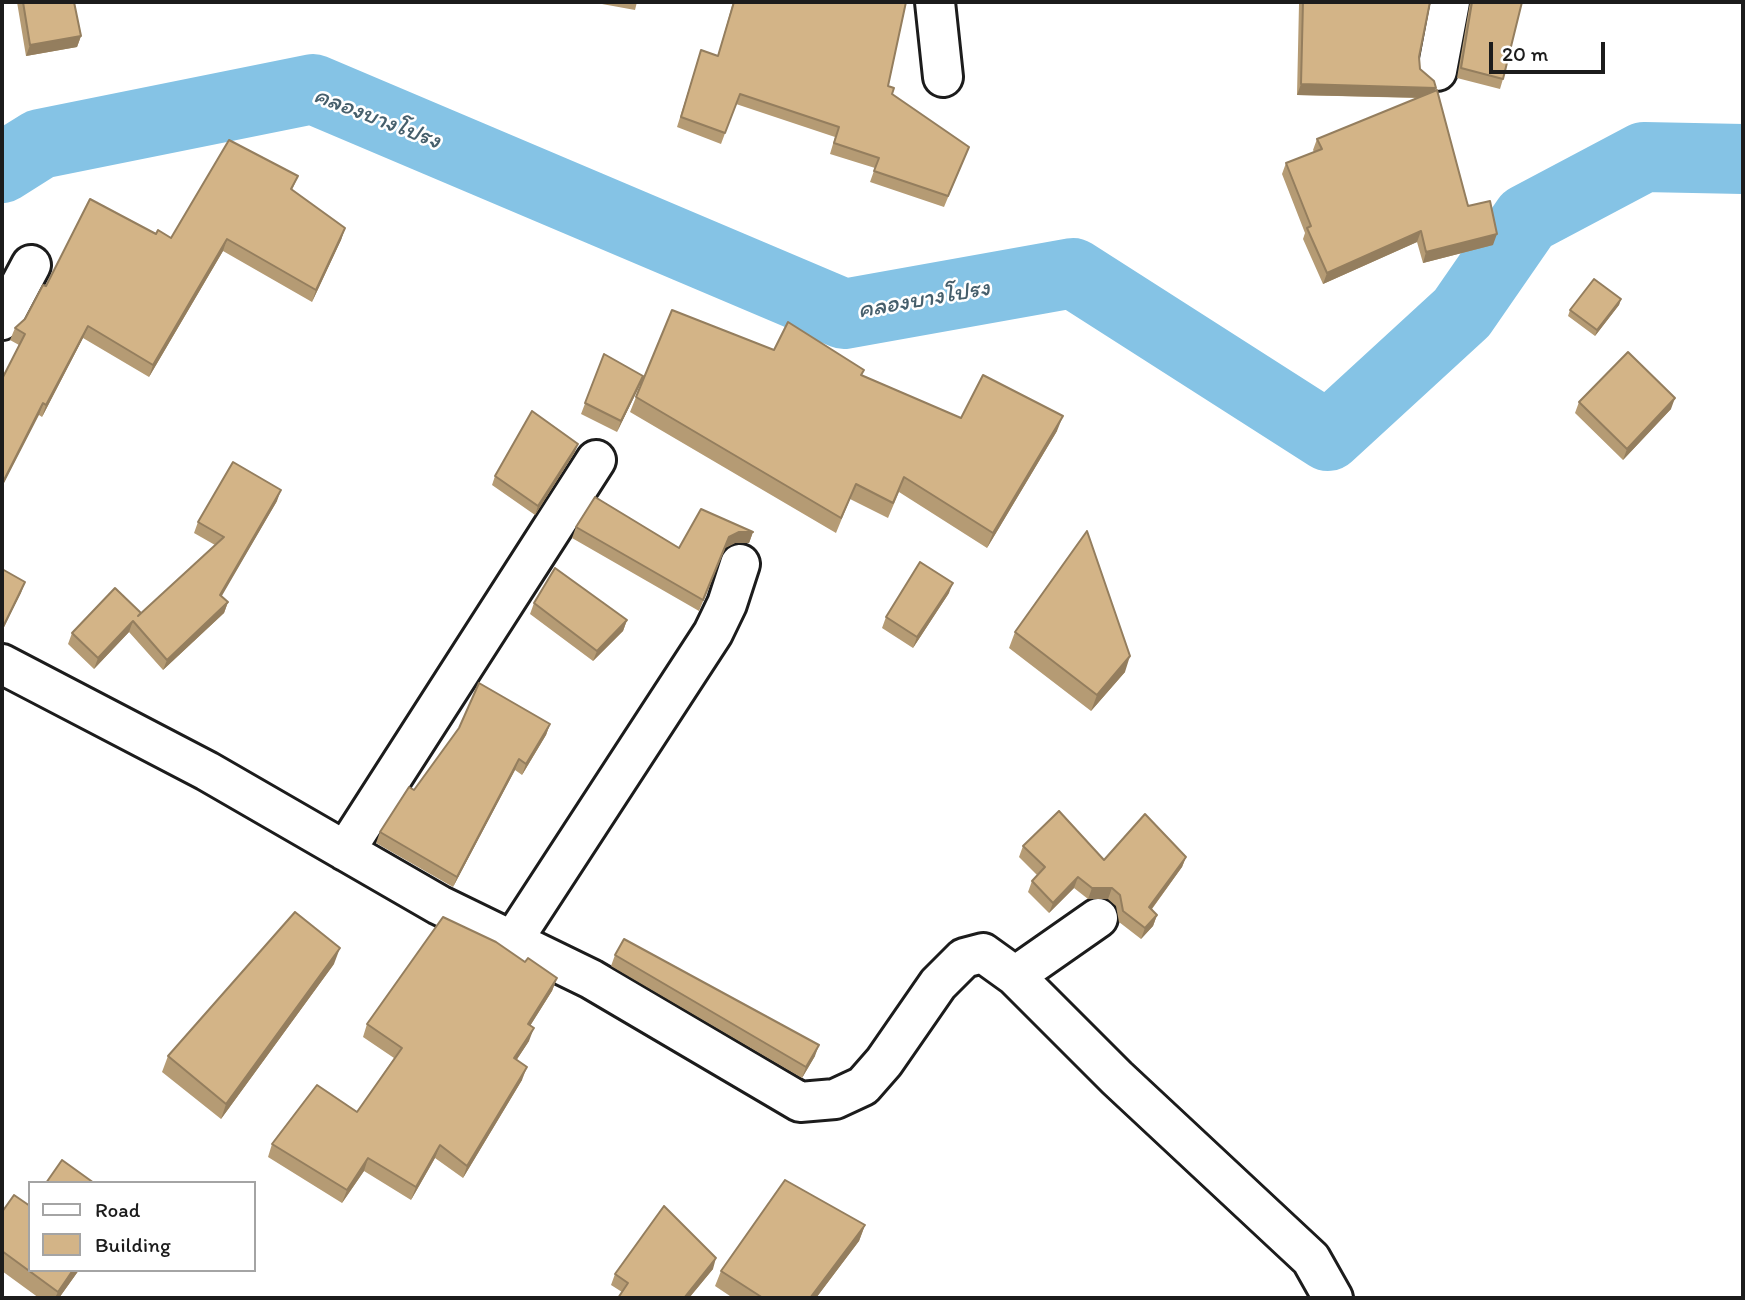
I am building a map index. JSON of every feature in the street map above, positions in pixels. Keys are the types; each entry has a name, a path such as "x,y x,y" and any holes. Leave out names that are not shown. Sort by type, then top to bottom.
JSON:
{"street":[{"path":"935,2 943,77"},
{"path":"1437,71 1450,2"},
{"path":"2,320 31,265"},
{"path":"345,851 596,460"},
{"path":"513,940 713,633 727,604 740,564"},
{"path":"2,664 207,771 439,905 591,979 800,1102 835,1100 863,1086 884,1062 938,984 964,958 983,953 1015,976 1117,1078 1311,1259 1334,1298"},
{"path":"1015,976 1098,918"}],"building":[{"path":"23,2 74,2 81,36 30,45"},
{"path":"734,2 906,2 888,86 894,88 892,94 969,147 948,196 874,171 879,158 834,143 839,127 740,94 725,133 681,117 701,50 718,56"},
{"path":"1303,2 1430,2 1419,57 1420,69 1434,81 1436,88 1301,84"},
{"path":"1472,2 1522,2 1503,79 1461,68"},
{"path":"1437,90 1468,206 1490,201 1497,234 1426,252 1421,231 1327,273 1307,228 1311,226 1286,163 1322,149 1317,139"},
{"path":"229,140 298,176 291,189 345,228 316,290 227,239 153,365 88,326 46,405 43,403 2,484 2,379 25,334 15,328 25,319 43,285 46,286 90,199 156,234 158,230 171,238"},
{"path":"1594,279 1621,299 1597,330 1570,310"},
{"path":"672,310 774,350 788,322 864,370 861,375 961,418 983,375 1063,416 993,533 904,477 893,503 856,484 841,518 636,397"},
{"path":"1628,352 1675,398 1627,449 1579,402"},
{"path":"604,354 643,376 621,421 585,403"},
{"path":"532,411 578,444 538,506 495,476"},
{"path":"233,462 281,490 220,595 228,602 167,660 133,621 98,658 72,633 115,588 141,613 138,616 224,537 198,522"},
{"path":"595,497 679,548 701,509 753,532 739,532 729,537 703,600 576,527"},
{"path":"1087,531 1130,656 1097,695 1015,632"},
{"path":"920,562 953,583 917,637 886,617"},
{"path":"555,568 627,620 597,651 534,603"},
{"path":"2,569 25,582 2,629"},
{"path":"479,683 550,724 526,764 519,759 457,877 380,832 409,787 414,790 459,728"},
{"path":"1059,811 1104,860 1145,814 1186,857 1149,907 1157,915 1145,928 1123,911 1120,895 1112,888 1092,888 1078,877 1053,903 1032,881 1045,867 1023,846"},
{"path":"295,912 340,948 226,1104 168,1056"},
{"path":"443,917 496,942 525,962 528,958 557,978 528,1024 534,1028 514,1058 527,1067 467,1166 440,1145 416,1187 368,1158 347,1190 272,1144 317,1085 357,1112 402,1048 367,1024"},
{"path":"624,939 819,1045 806,1067 615,955"},
{"path":"62,1160 91,1181 47,1181"},
{"path":"785,1180 865,1225 810,1298 763,1298 721,1271"},
{"path":"14,1195 28,1205 28,1270 2,1251 2,1212"},
{"path":"664,1206 716,1258 684,1298 618,1298 628,1283 615,1274"},
{"path":"31,1272 72,1272 58,1292"}],"waterway":[{"name":"คลองบางโปรง","path":"2,168 40,144 313,89 844,314 1073,273 1328,436 1462,313 1527,219 1644,157 1743,159"}]}
